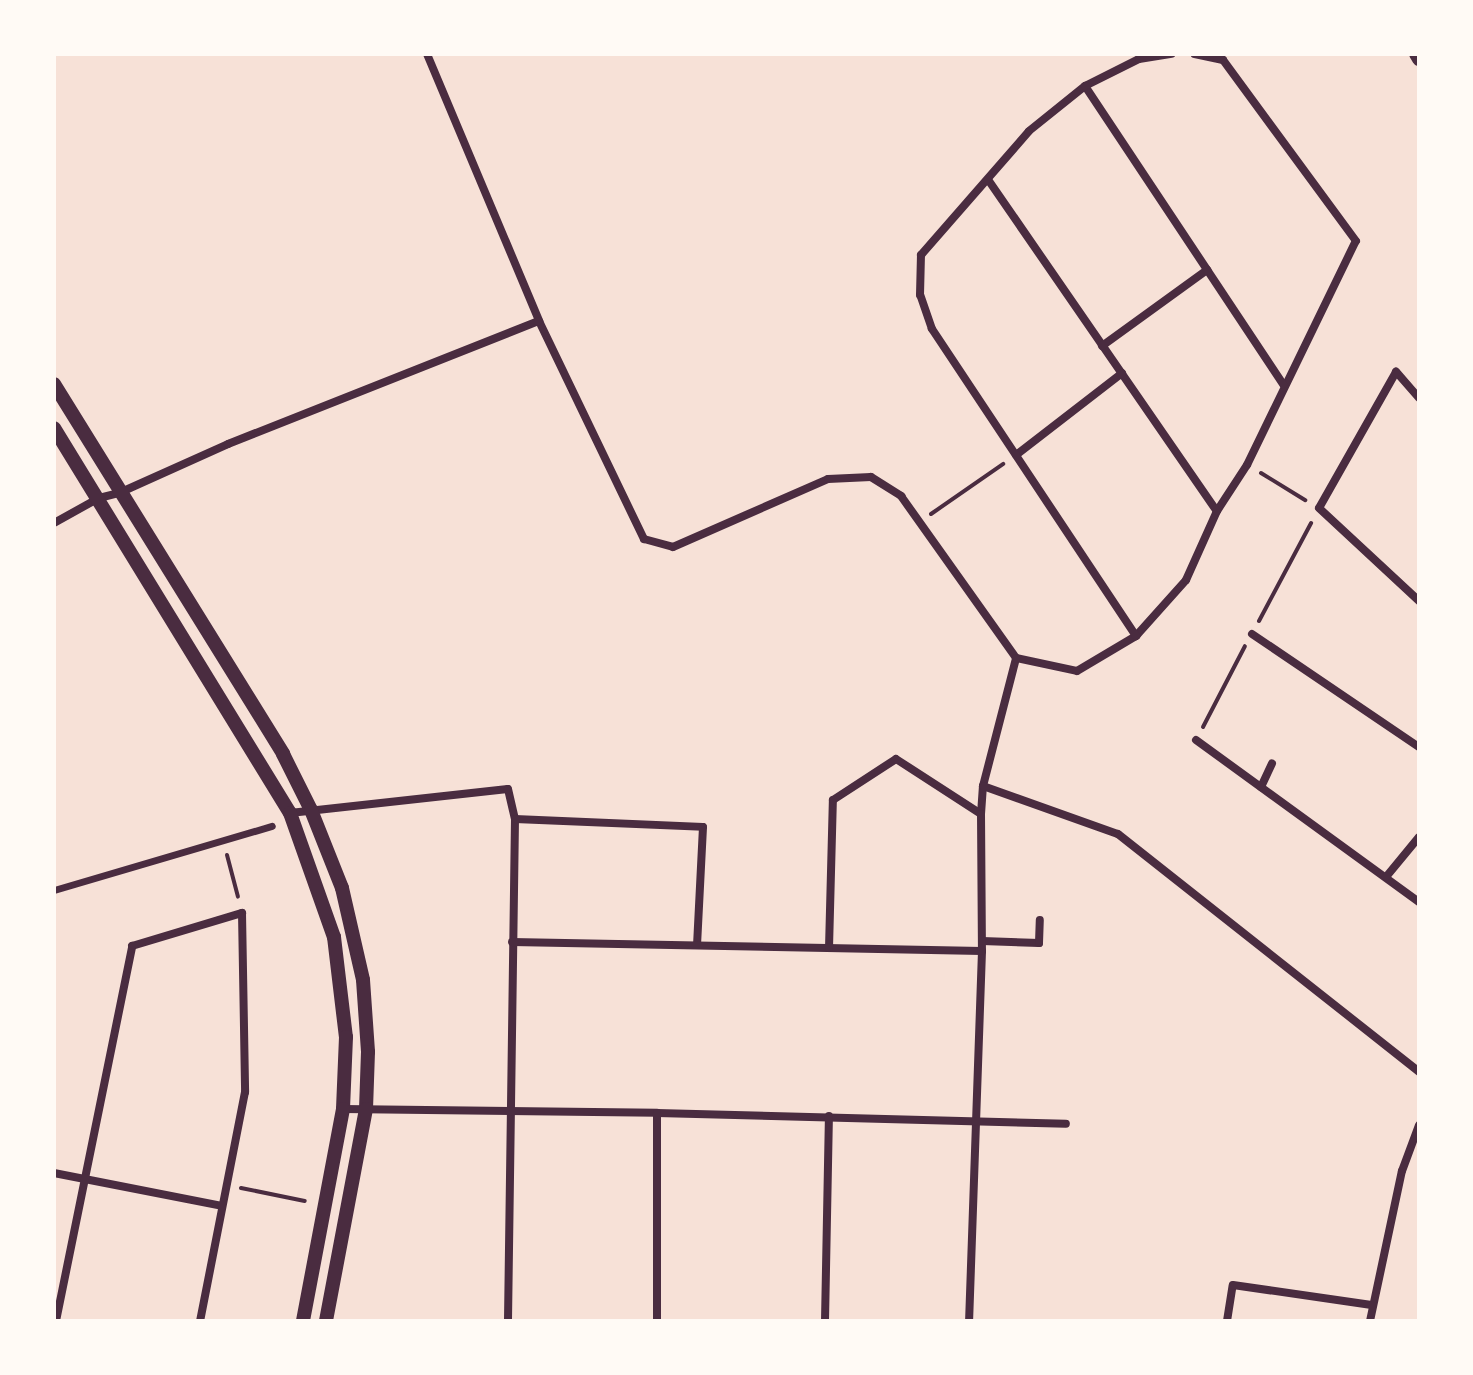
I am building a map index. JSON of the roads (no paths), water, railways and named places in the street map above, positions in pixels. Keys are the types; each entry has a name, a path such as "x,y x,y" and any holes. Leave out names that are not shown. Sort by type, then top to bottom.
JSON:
{"street":[{"path":"427,54 539,321 644,539 673,547 828,479 871,477 901,496 1016,658 1077,671 1136,636 1186,580 1217,511 1247,465 1283,384 1356,241 1223,60 1195,54"},
{"path":"1136,636 932,329 920,295 921,255 989,181 1029,131 1085,86 1139,59 1172,54"},
{"path":"1416,54 1419,59"},
{"path":"1085,86 1283,384"},
{"path":"989,181 1217,511"},
{"path":"1102,346 1207,270"},
{"path":"54,523 99,498 119,493 228,444 539,321"},
{"path":"1419,398 1396,372 1319,508 1419,601"},
{"path":"1016,455 1122,373"},
{"path":"54,384 283,754 311,810 342,888 363,980 368,1052 366,1109 326,1321"},
{"path":"54,428 290,813 334,937 346,1037 343,1109 303,1321"},
{"path":"1252,634 1419,747"},
{"path":"969,1321 982,946 981,814 983,786 1016,658"},
{"path":"1196,740 1419,902"},
{"path":"829,948 833,800 896,759 981,814"},
{"path":"1261,787 1272,763"},
{"path":"983,786 1118,834 1419,1072"},
{"path":"290,813 508,789 515,819 508,1321"},
{"path":"515,819 703,827 697,945"},
{"path":"54,890 272,826"},
{"path":"1386,877 1419,837"},
{"path":"56,1321 132,946 242,913 245,1092 200,1321"},
{"path":"512,942 829,948 982,946 1039,943 1040,920"},
{"path":"343,1109 829,1116 1066,1124"},
{"path":"657,1113 657,1321"},
{"path":"825,1321 829,1116"},
{"path":"1370,1321 1402,1171 1419,1125"},
{"path":"54,1173 222,1206"},
{"path":"1227,1321 1233,1285 1372,1305"}]}
